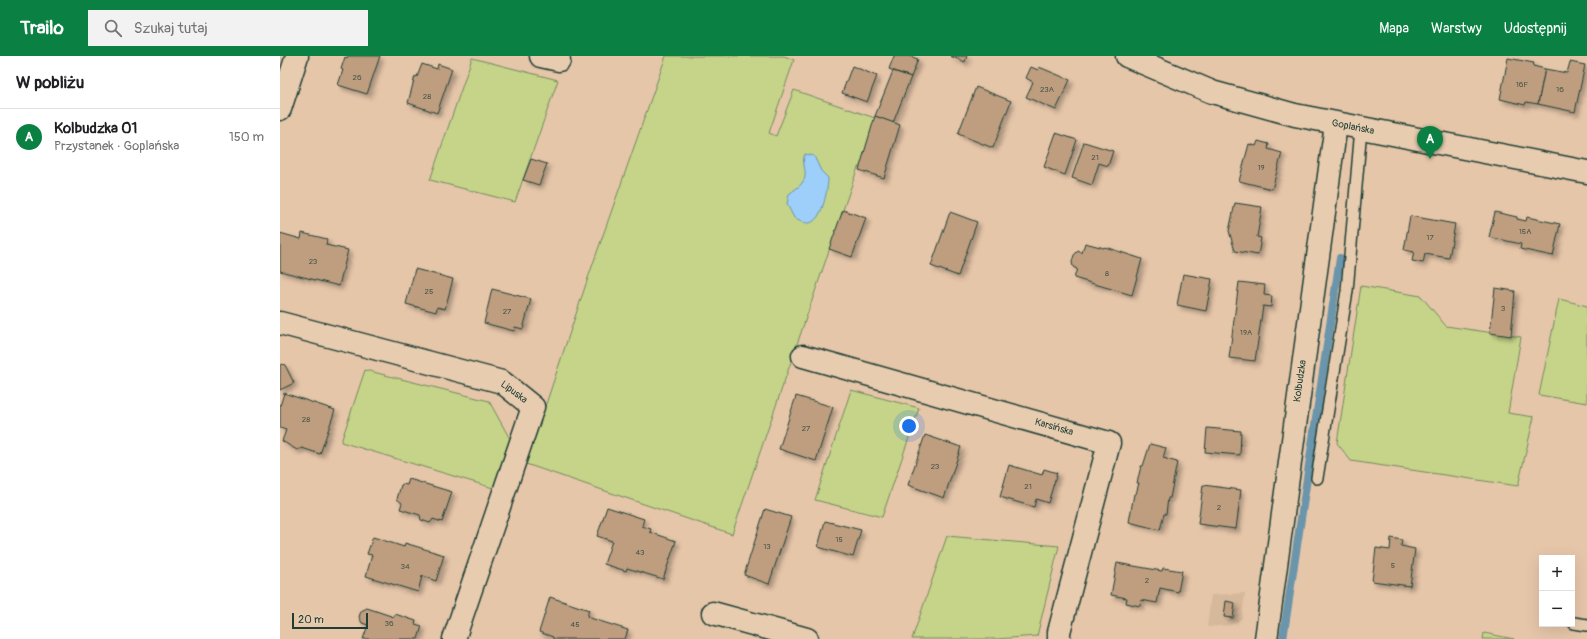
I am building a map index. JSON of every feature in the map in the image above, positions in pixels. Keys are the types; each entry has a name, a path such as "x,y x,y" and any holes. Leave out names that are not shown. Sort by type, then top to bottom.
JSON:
{"street":[{"path":"280,109 297,56"},
{"name":"Goplańska","path":"1127,56 1212,92 1294,115 1587,172"},
{"name":"Kolbudzka","path":"1266,639 1336,124"},
{"name":"Lipuska","path":"280,323 502,382 533,407 454,639"},
{"name":"Karsińska","path":"803,356 1109,443 1059,632 1059,639"},
{"path":"714,613 807,639"}],"lane":[{"path":"1318,478 1347,291 1361,128"},
{"path":"1575,623 1587,625"}],"shaded area":[{"path":"1245,593 1242,618 1232,625 1207,627 1211,595"}],"green space":[{"path":"666,56 784,56 794,60 769,133 776,136 794,90 875,118 860,167 858,167 843,210 732,534 526,464 588,278"},
{"path":"472,58 558,80 515,202 430,180"},
{"path":"1361,286 1421,296 1446,326 1521,337 1508,413 1534,417 1518,486 1351,461 1337,443"},
{"path":"1559,299 1587,306 1587,403 1539,395"},
{"path":"365,370 489,401 510,439 493,488 341,442"},
{"path":"851,390 919,408 882,517 815,500"},
{"path":"947,536 1059,546 1037,636 996,639 912,639"},
{"path":"1484,633 1514,639 1483,639"}],"water":[{"path":"805,154 814,156 821,171 828,178 826,195 822,209 816,219 807,223 794,218 787,204 789,194 804,180"}],"building":[{"path":"348,56 380,56 367,94 338,85 343,70 341,69 345,57 347,58"},
{"path":"894,56 909,56 918,59 911,77 889,69"},
{"path":"950,56 967,56 965,62"},
{"path":"1508,58 1534,63 1533,66 1545,69 1538,104 1526,102 1525,105 1500,99"},
{"path":"1570,62 1585,65 1575,112 1538,104 1545,69 1567,73"},
{"path":"422,64 437,69 438,64 452,69 437,113 408,103 415,76 417,77"},
{"path":"852,66 877,76 867,102 842,93"},
{"path":"1031,67 1038,70 1039,67 1070,80 1056,110 1026,97 1033,82 1026,78"},
{"path":"893,71 911,77 893,123 875,116"},
{"path":"976,87 1011,101 993,148 958,134"},
{"path":"875,116 900,125 884,178 859,170"},
{"path":"1056,133 1077,140 1065,175 1044,167"},
{"path":"1258,141 1269,144 1268,149 1282,153 1272,189 1239,181 1249,144 1256,146"},
{"path":"1084,142 1113,151 1108,166 1099,163 1092,185 1072,178"},
{"path":"531,159 547,164 539,185 523,180"},
{"path":"1235,203 1262,207 1257,237 1261,238 1258,255 1235,251 1229,231"},
{"path":"843,210 866,218 852,257 829,249"},
{"path":"950,212 977,222 958,276 931,266"},
{"path":"1495,212 1517,217 1517,219 1526,221 1527,217 1560,224 1553,256 1520,249 1521,244 1489,237"},
{"path":"1410,216 1455,224 1449,258 1425,254 1423,263 1412,261 1414,252 1404,250"},
{"path":"280,233 301,239 302,233 327,239 326,245 348,250 339,286 280,271"},
{"path":"1085,243 1105,247 1142,259 1132,295 1074,278 1077,269 1073,267 1072,262 1074,255 1078,251 1082,253"},
{"path":"415,269 453,279 445,309 437,307 436,312 406,304"},
{"path":"1183,274 1212,279 1206,311 1177,305"},
{"path":"1239,282 1265,285 1264,295 1272,296 1271,307 1263,306 1255,361 1229,358"},
{"path":"1495,288 1515,291 1511,336 1490,333"},
{"path":"492,289 531,299 523,329 515,327 514,331 484,323"},
{"path":"280,365 285,365 294,383 280,390"},
{"path":"284,393 335,410 320,454 302,448 297,450 282,441 286,430 280,428 280,406"},
{"path":"796,396 833,407 816,461 779,449"},
{"path":"1207,428 1241,431 1240,455 1205,452"},
{"path":"925,435 961,447 944,498 908,485"},
{"path":"1150,444 1166,448 1163,458 1177,462 1170,498 1168,498 1166,514 1164,514 1160,530 1129,522 1134,494 1136,494 1139,483 1137,483 1141,466 1143,466"},
{"path":"1009,465 1042,475 1044,469 1057,473 1048,503 1036,499 1034,507 1000,497"},
{"path":"409,479 452,492 442,522 433,519 430,523 421,520 420,515 400,509 402,503 397,499 401,485 407,485"},
{"path":"1203,485 1241,490 1236,529 1198,524"},
{"path":"607,507 644,519 642,526 651,529 650,532 676,541 663,579 627,568 626,571 604,564 612,541 597,536"},
{"path":"765,509 791,517 769,584 744,575"},
{"path":"825,521 861,530 853,557 818,547"},
{"path":"373,537 404,547 405,543 444,555 436,581 422,576 418,592 366,576 372,555 367,554"},
{"path":"1391,538 1402,540 1401,546 1415,549 1410,586 1372,581 1376,548 1390,550"},
{"path":"1117,563 1162,571 1163,568 1182,571 1178,592 1160,588 1157,603 1141,600 1140,606 1126,603 1127,598 1111,595"},
{"path":"550,597 589,610 587,617 628,630 625,639 553,639 553,637 539,632"},
{"path":"1226,601 1235,603 1233,618 1224,617"},
{"path":"367,608 394,617 395,614 416,621 415,624 422,626 418,639 363,639 368,625 362,623 359,617 361,611"}],"waterway":[{"path":"1283,639 1340,258"}],"place":[{"name":"Kolbudzka 01","path":"1430,159"}]}
